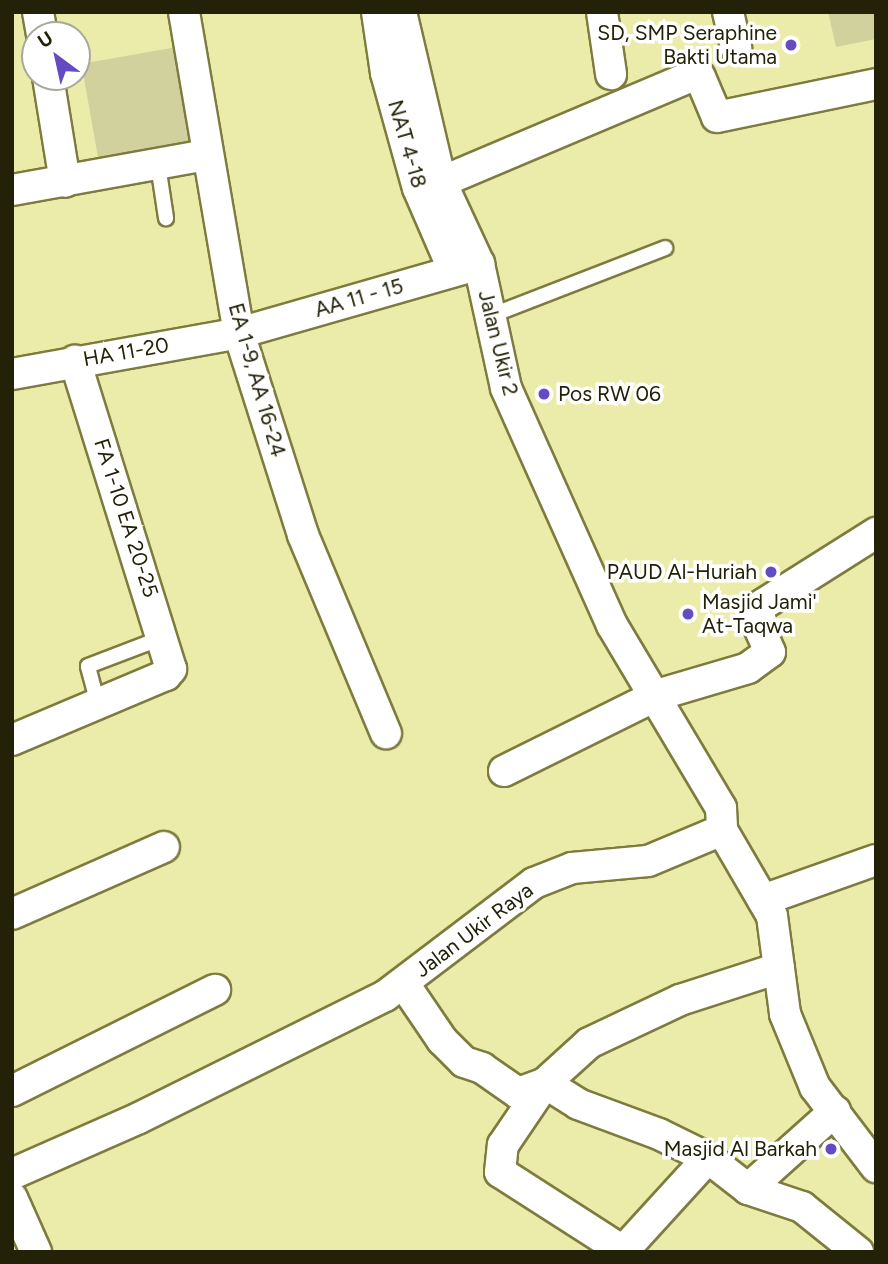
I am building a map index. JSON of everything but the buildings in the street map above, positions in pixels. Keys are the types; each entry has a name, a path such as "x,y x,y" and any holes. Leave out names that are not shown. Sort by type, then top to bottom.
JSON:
{"street":[{"name":"EA 1-9, AA 16-24","path":"184,12 239,333 303,535 386,733"},
{"name":"NAT 4-18","path":"377,12 386,73 418,188 466,267"},
{"name":"Jalan Ukir 2","path":"401,12 441,182 466,267 491,316 506,387 612,625 657,695"},
{"path":"602,12 611,74"},
{"path":"728,12 736,48"},
{"path":"441,182 694,75 700,77 717,117 876,84"},
{"path":"50,91 65,182"},
{"path":"12,190 207,155"},
{"name":"AA 11 - 15","path":"239,333 466,267"},
{"name":"HA 11-20","path":"12,374 239,333"},
{"name":"FA 1-10 EA 20-25","path":"75,361 171,658 166,675 98,704"},
{"path":"504,771 657,695 748,668 770,652 756,621 762,605 876,533"},
{"path":"657,695 720,808 722,830 772,916 785,1014 815,1087 876,1167"},
{"path":"12,740 98,704"},
{"name":"Jalan Ukir Raya","path":"13,1176 354,1013 404,984 534,883 572,868 648,861 722,830"},
{"path":"12,914 164,847"},
{"path":"763,900 876,860"},
{"path":"708,1158 622,1251 500,1172 503,1145 544,1083 589,1043 680,1000 779,968"},
{"path":"404,984 442,1040 464,1062 482,1068 518,1093 544,1083"},
{"path":"12,1091 215,990"},
{"path":"544,1083 578,1104 708,1158 748,1189 802,1207 858,1252"},
{"path":"748,1189 835,1111"},
{"path":"13,1176 36,1252"}],"lane":[{"path":"158,165 166,218"},
{"path":"491,316 665,248"},
{"path":"98,704 88,666 164,637"}],"green space":[{"path":"828,12 876,12 876,39 836,47"},
{"path":"177,47 194,144 99,161 86,91 91,91 91,62"}],"place":[{"name":"SD, SMP Seraphine Bakti Utama","path":"791,45"},
{"name":"Pos RW 06","path":"544,394"},
{"name":"PAUD Al-Huriah","path":"771,572"},
{"name":"Masjid Jami' At-Taqwa","path":"688,614"},
{"name":"Masjid Al Barkah","path":"831,1149"}]}
